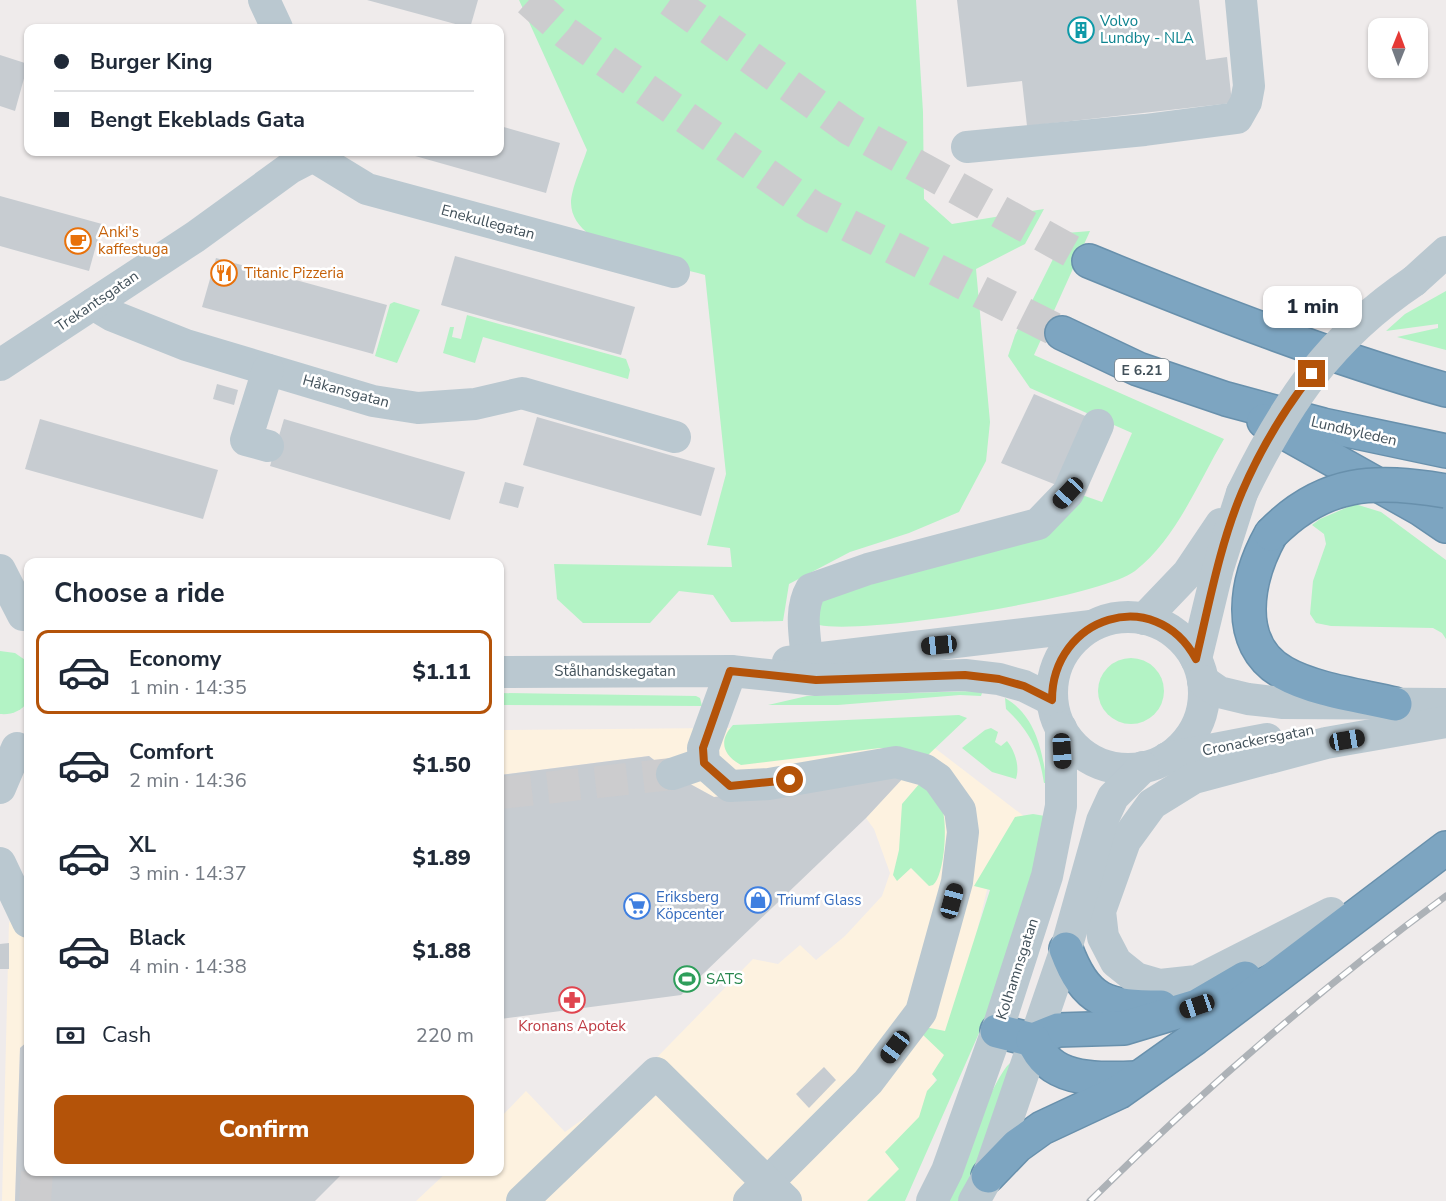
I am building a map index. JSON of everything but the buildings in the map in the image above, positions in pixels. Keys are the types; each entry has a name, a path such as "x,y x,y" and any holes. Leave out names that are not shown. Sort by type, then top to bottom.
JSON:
{"highway":[{"path":"1089,261 1206,309 1389,373 1446,390"},
{"name":"Lundbyleden","path":"1062,333 1138,369 1226,399 1323,425 1446,451"},
{"path":"1226,399 1421,509 1446,526"},
{"path":"1420,705 1300,681 1271,663 1259,649 1249,619 1248,603 1254,568 1271,534 1304,505 1326,494 1382,483 1446,491"},
{"path":"997,1031 1034,1040 1058,1030 1124,1028 1197,1006 1243,979 1446,825"},
{"path":"981,1189 1017,1146 1042,1128 1102,1101 1195,1038 1446,848"},
{"path":"1066,949 1074,971 1089,989 1103,1000 1122,1007 1197,1006"},
{"path":"1034,1040 1038,1052 1048,1064 1065,1073 1084,1077 1136,1078"}],"street":[{"path":"264,0 275,24"},
{"path":"967,147 1145,130 1237,118 1246,102 1249,86 1241,0"},
{"name":"Trekantsgatan","path":"0,365 195,237 310,156"},
{"name":"Enekullegatan","path":"316,156 367,189 674,272"},
{"path":"1144,619 1188,573 1242,493 1267,442 1298,392 1326,355 1386,300 1414,281 1446,252"},
{"name":"Håkansgatan","path":"93,304 113,316 186,345 374,401 418,408 475,404 522,393 675,437"},
{"path":"267,370 246,440 268,446"},
{"path":"807,659 804,617 807,597 811,590 868,569 1038,524 1068,493 1098,425"},
{"path":"981,1189 1066,949 1102,821 1113,797 1155,762 1185,743 1197,725 1203,703 1199,670 1218,568 1242,493"},
{"path":"0,570 17,614"},
{"path":"1155,762 1129,769 1101,764 1078,749 1056,714 1054,675 1064,652 1081,633 1091,626 1117,618 1144,619 1162,625 1178,636 1199,670"},
{"name":"Stålhandskegatan","path":"730,671 807,659 1091,626"},
{"name":"Cronackersgatan","path":"1199,670 1219,692 1248,699 1283,703 1420,705"},
{"path":"522,1201 656,1073 768,1195 868,1082 921,1012 957,882 963,832 960,810 938,779 925,770 896,762 769,784 730,786 704,763 703,748 730,671"},
{"name":"Stålhandskegatan","path":"504,672 730,671 816,680 965,675 999,679 1024,686 1056,714"},
{"name":"Cronackersgatan","path":"1155,762 1420,705"},
{"name":"Kolhamnsgatan","path":"932,1201 947,1171 997,1031 1047,876 1057,834 1063,774 1056,714"},
{"path":"1331,913 1197,981 1160,985 1136,978 1116,962 1103,937 1100,911 1125,841 1152,804 1194,778 1326,743 1446,722"},
{"path":"0,788 15,748"},
{"path":"672,774 704,763"},
{"path":"0,863 24,914"}],"shaded area":[{"path":"906,726 1025,817 987,890 952,1034 902,1170 871,1201 416,1201 443,1176 504,1176 504,1114 526,1091 565,1132 629,1086 753,959 778,964 800,945 816,960 845,936 882,896 890,873 874,829 866,818 905,775 714,797 672,774 649,756 504,774 504,730"},
{"path":"24,892 24,1044 20,1048 15,1201 2,1201 9,923"}],"green space":[{"path":"519,0 916,0 923,112 924,199 952,224 1044,209 1025,244 976,269 990,422 986,461 959,512 909,533 850,552 789,584 783,621 731,622 713,595 679,591 650,623 583,623 557,599 554,564 732,567 730,548 707,545 726,474 705,275 647,260 604,244 587,233 576,219 571,203 587,150"},
{"path":"1090,231 1034,355 1224,439 1163,543 1135,571 1113,581 1031,603 883,625 844,627 819,625 815,608 826,598 1082,495 1102,502 1132,433 1030,388 1008,356 1015,335 1066,233"},
{"path":"1446,291 1446,350 1397,337 1438,328 1438,324 1386,331 1405,314"},
{"path":"394,302 420,310 397,363 375,356 390,304"},
{"path":"467,315 626,359 630,370 628,379 483,337 475,363 443,353 450,327 454,327 452,337 461,339"},
{"path":"1355,504 1381,512 1446,560 1446,639 1442,633 1433,628 1331,626 1316,623 1310,614 1313,581 1326,544 1324,534 1312,525 1320,519"},
{"path":"0,651 15,653 24,659 24,706 12,713 0,714"},
{"path":"1131,658 1143,661 1154,668 1161,679 1164,691 1161,703 1154,714 1143,721 1131,724 1119,721 1108,714 1101,703 1098,691 1101,679 1108,668 1119,661"},
{"path":"975,691 982,693 981,696 960,695 838,705 768,705 807,696"},
{"path":"504,693 696,696 700,698 702,706 504,705"},
{"path":"1005,698 1016,705 1031,724 1040,746 1047,783 1044,783 1032,742 1021,725 1006,709"},
{"path":"959,715 967,718 928,755 900,748 880,748 741,765 730,757 724,742 733,725"},
{"path":"991,728 998,732 995,742 1001,746 1007,741 1012,749 1017,764 1016,779 992,772 962,748"},
{"path":"920,783 940,803 944,820 943,859 937,879 933,885 929,886 911,868 897,881 893,875 899,850 902,804"},
{"path":"1033,814 1045,816 1035,870 998,990 905,1201 867,1201 899,1169 885,1152 919,1117 927,1091 937,1080 932,1074 944,1055 922,1034 925,1027 945,1031 990,890 974,886 1015,817"},
{"path":"1012,1062 1014,1065 962,1201 945,1201 996,1083"}],"tunnel":[{"path":"529,0 566,33 814,208 1062,333"},
{"path":"670,0 850,129 1089,261"},
{"path":"504,793 672,774"},
{"path":"35,1201 37,1176"}],"railway":[{"path":"1090,1201 1262,1042 1353,967 1446,896"}],"place":[{"name":"Volvo Lundby - NLA","path":"1081,30"},
{"name":"Anki's kaffestuga","path":"78,241"},
{"name":"Titanic Pizzeria","path":"224,273"},
{"name":"Triumf Glass","path":"758,900"},
{"name":"Eriksberg Köpcenter","path":"637,906"},
{"name":"SATS","path":"687,979"},
{"name":"Kronans Apotek","path":"572,1000"}],"route":[{"path":"790,780 769,784 730,786 715,776 704,763 703,748 717,714 730,671 816,680 965,675 999,679 1024,686 1052,700 1054,675 1058,663 1072,642 1081,633 1099,622 1126,617 1154,621 1162,625 1178,636 1196,659 1218,568 1242,493 1267,442 1312,374"}]}
